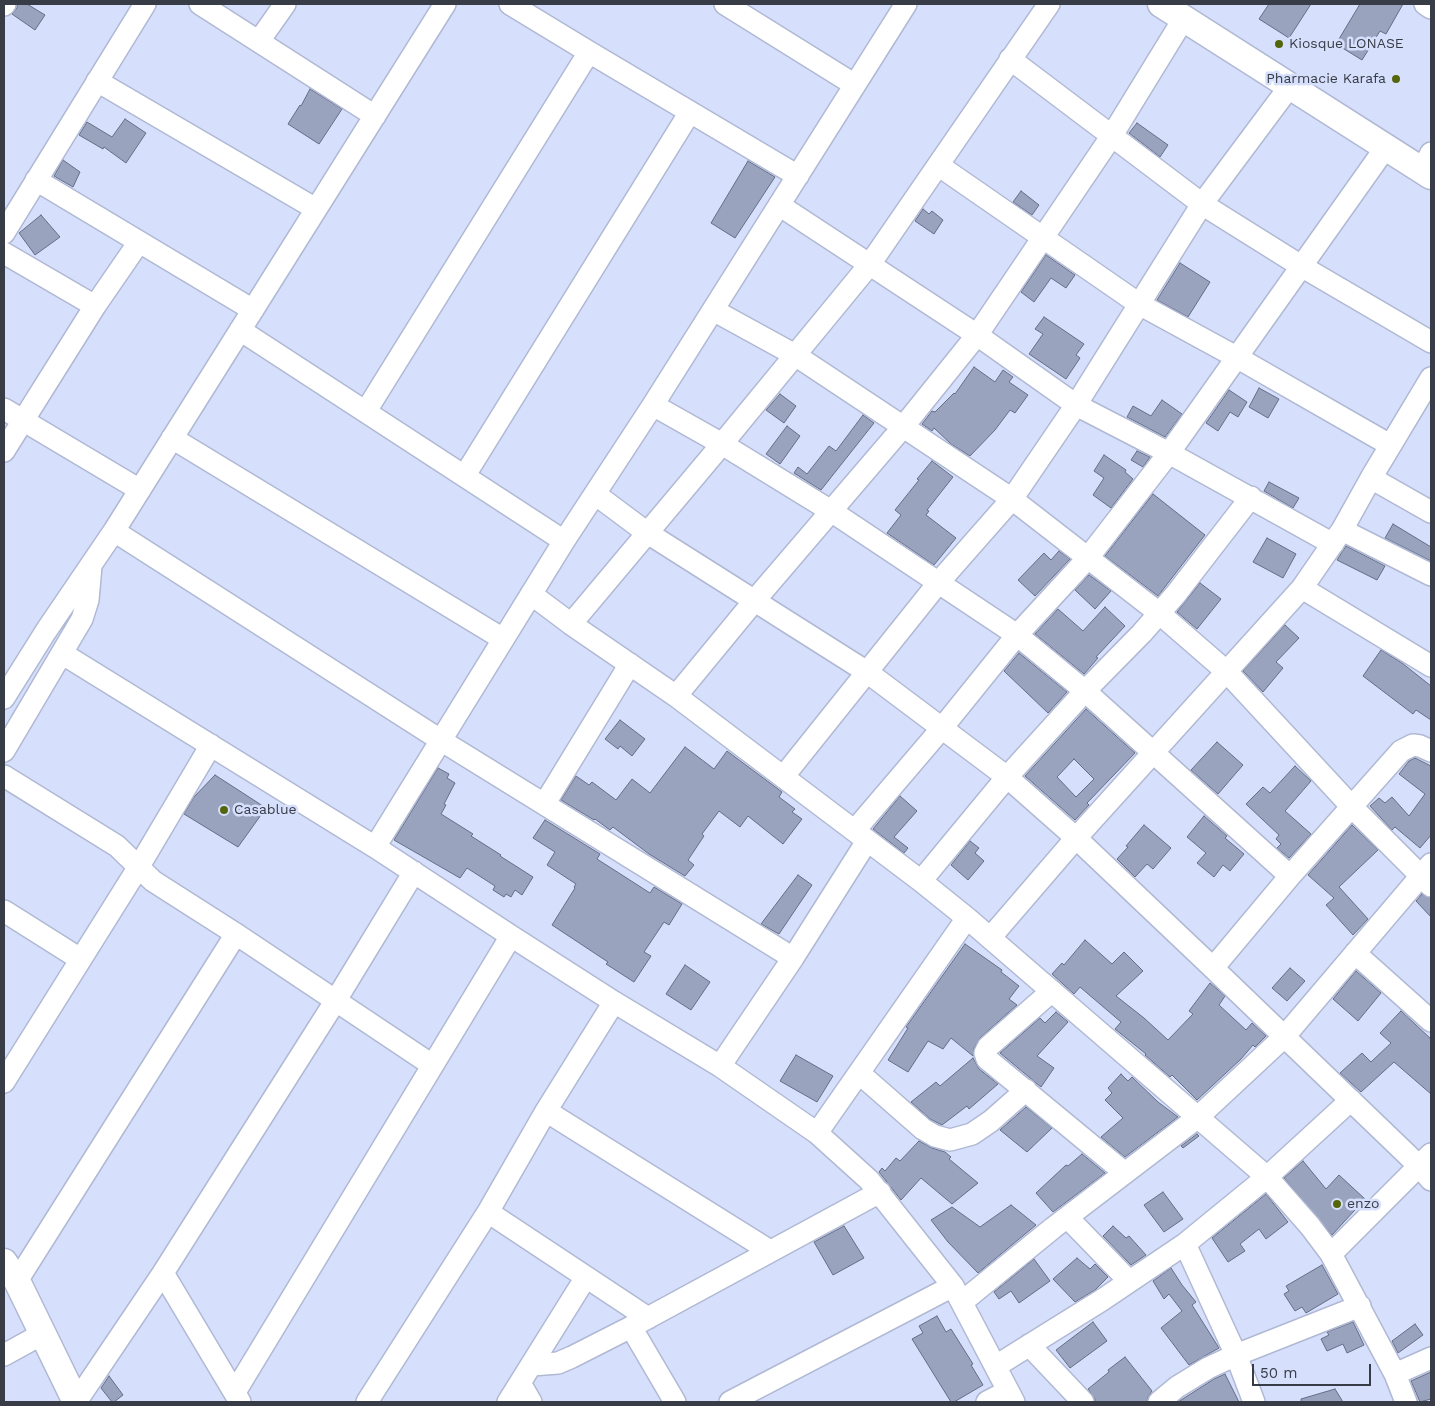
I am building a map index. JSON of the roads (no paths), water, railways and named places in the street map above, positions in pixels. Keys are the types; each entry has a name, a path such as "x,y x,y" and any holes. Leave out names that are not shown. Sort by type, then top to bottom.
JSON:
{"main road":[{"path":"1161,4 1386,146 1428,166"},
{"path":"10,1271 44,1333 76,1402"}],"street":[{"path":"4,233 145,4"},
{"path":"200,4 374,116"},
{"path":"259,42 285,4"},
{"path":"30,706 5,695 46,630 114,531 445,4"},
{"path":"510,4 798,176"},
{"path":"725,4 855,85"},
{"path":"375,847 564,541 653,405 906,4"},
{"path":"571,624 870,264 1049,4"},
{"path":"1425,4 1431,8"},
{"path":"676,696 977,335 1111,137 1184,18"},
{"path":"366,411 589,52"},
{"path":"1010,59 1202,204 1301,266 1431,342"},
{"path":"97,81 316,209"},
{"path":"783,777 939,582 1012,499 1076,405 1202,204 1290,86"},
{"path":"465,475 690,112"},
{"path":"720,1066 793,958 861,836 942,728 1017,635 1087,559 1169,453 1238,358 1386,146"},
{"path":"938,165 1044,236 1139,304 1390,445"},
{"path":"36,180 253,310"},
{"path":"779,205 977,335 1076,405 1251,497 1338,537 1431,575"},
{"path":"4,451 95,306 139,242"},
{"path":"4,253 95,306"},
{"path":"713,310 794,356 1012,499 1159,613 1227,672 1352,807 1428,876 1355,953 1284,1037 1197,1118 1068,1218 957,1294 730,1402"},
{"path":"240,330 564,541"},
{"path":"990,938 1076,838 1155,753 1302,588 1338,537 1370,478 1431,378"},
{"path":"653,405 722,444 831,511 1017,635 1085,690 1290,876"},
{"path":"4,409 140,490"},
{"path":"172,438 503,639"},
{"path":"1370,478 1431,512"},
{"path":"595,494 646,532 868,672 1007,777 1076,838 1351,1100 1427,1166 1331,1254"},
{"path":"921,880 1007,777 1085,690 1176,594 1251,497"},
{"path":"114,531 442,741 793,958"},
{"path":"4,751 86,611 92,563"},
{"path":"1302,588 1431,666"},
{"path":"531,594 571,624 676,696 921,880 1267,1177 1310,1226 1331,1254 1395,1374 1406,1402"},
{"path":"62,654 375,847 614,1002 720,1066 817,1133 860,1171 880,1192 957,1294 1011,1397 987,1402"},
{"path":"545,803 630,664"},
{"path":"4,1082 138,868 211,745"},
{"path":"1213,968 1290,876 1401,751 1413,745 1431,751"},
{"path":"4,776 117,846 138,868 169,892 336,1000 432,1066"},
{"path":"76,1402 164,1273 336,1000 414,872"},
{"path":"4,911 80,959"},
{"path":"817,1133 967,918"},
{"path":"10,1271 236,934"},
{"path":"164,1273 238,1397 432,1066 511,936"},
{"path":"1355,953 1430,1017"},
{"path":"1052,991 988,1048 985,1053 987,1059 1125,1173"},
{"path":"367,1402 488,1212 546,1111 614,1002"},
{"path":"859,1073 923,1129 935,1136 950,1140 972,1134 992,1121 1026,1090"},
{"path":"996,1366 1185,1244 1267,1177 1351,1100"},
{"path":"546,1111 770,1251"},
{"path":"532,1366 558,1363 640,1322 880,1192"},
{"path":"488,1212 586,1277 640,1322 674,1402"},
{"path":"1068,1218 1129,1281"},
{"path":"1185,1244 1236,1354 1254,1402"},
{"path":"508,1402 586,1277"},
{"path":"1159,1402 1177,1387 1236,1354 1360,1306"},
{"path":"4,1355 44,1333"},
{"path":"1029,1345 1083,1402"},
{"path":"1395,1374 1431,1358"},
{"path":"520,1383 531,1402"}],"place":[{"name":"Kiosque LONASE","path":"1279,44"},
{"name":"Pharmacie Karafa","path":"1396,79"},
{"name":"Casablue","path":"224,810"},
{"name":"enzo","path":"1337,1204"}]}
